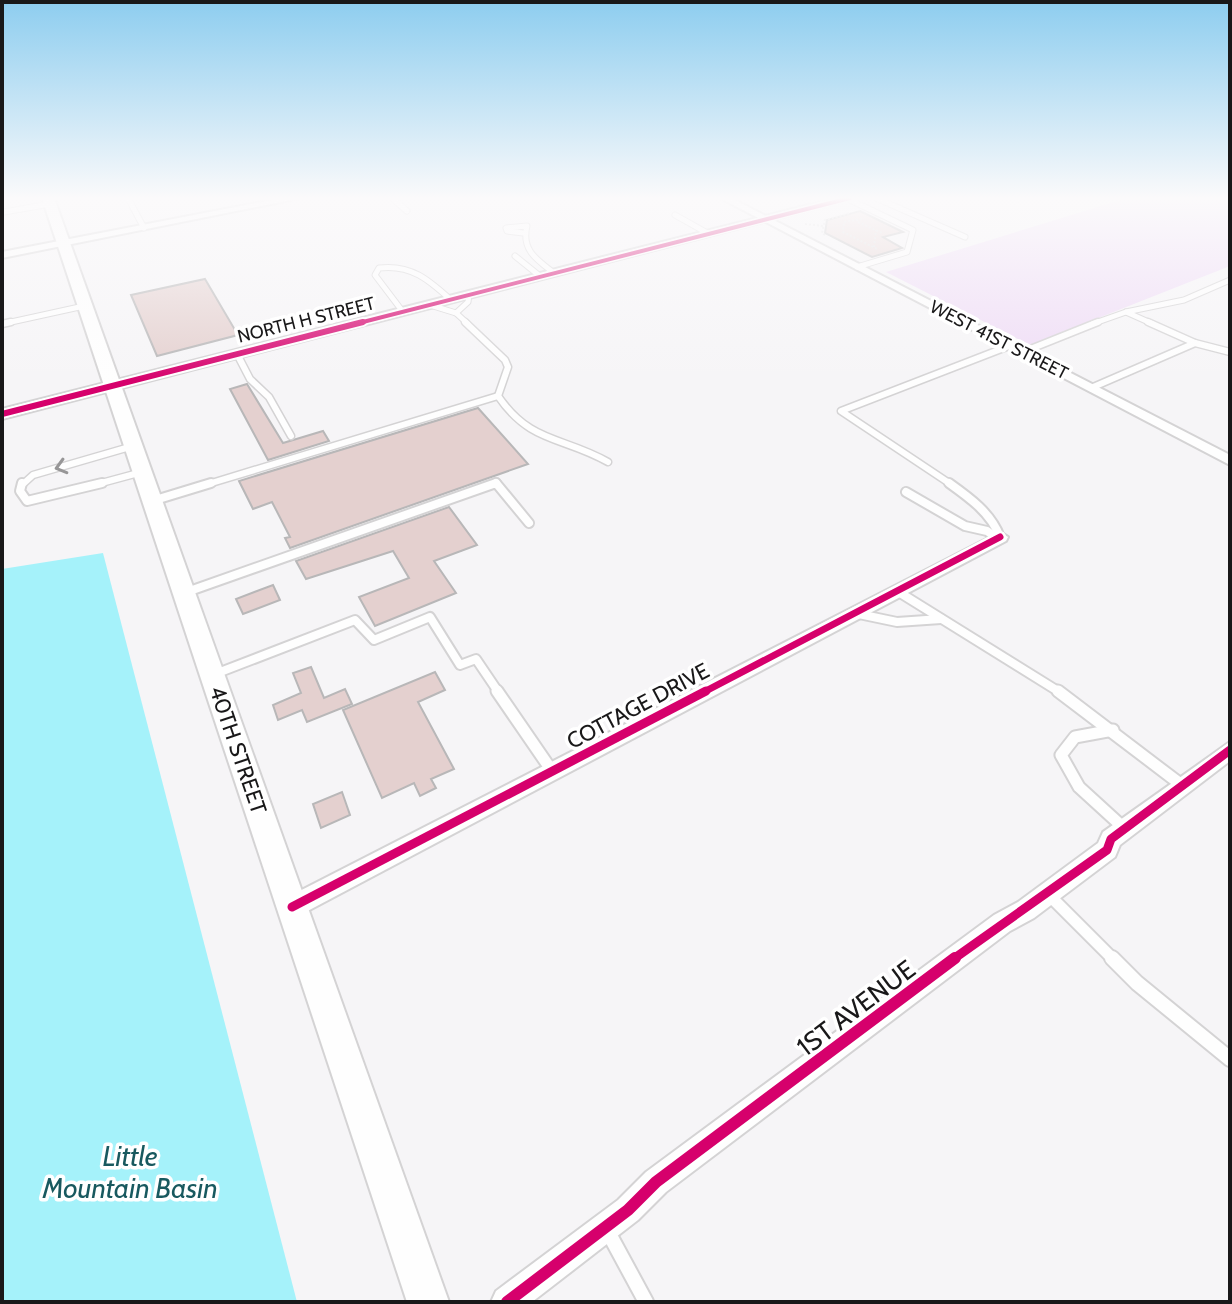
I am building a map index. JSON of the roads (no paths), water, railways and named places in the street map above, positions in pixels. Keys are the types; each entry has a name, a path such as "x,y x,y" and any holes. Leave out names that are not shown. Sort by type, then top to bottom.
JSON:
{"main road":[{"name":"40TH STREET","path":"68,259 428,1302"}],"street":[{"name":"NORTH H STREET","path":"2,414 430,305 453,306 469,295 611,259"},
{"name":"WEST 41ST STREET","path":"841,259 1230,461"},
{"name":"COTTAGE DRIVE","path":"292,907 999,538"},
{"name":"1ST AVENUE","path":"507,1302 605,1227 656,1182 1002,923 1048,894 1107,850 1111,839 1230,750"}],"lane":[{"path":"520,259 548,275"},
{"path":"534,259 548,275"},
{"path":"857,267 884,259"},
{"path":"403,312 375,275 379,268 392,266 417,270 453,306 508,367 498,396"},
{"path":"1023,352 1126,312 1184,300 1230,280"},
{"path":"2,324 84,306"},
{"path":"1126,312 1195,343 1230,352"},
{"path":"1091,388 1195,343"},
{"path":"999,538 996,522 947,479 876,437 841,411 1009,346"},
{"path":"237,354 250,379 269,397 291,436"},
{"path":"498,396 524,429 561,444 587,448 608,462"},
{"path":"152,501 498,396"},
{"path":"89,459 138,459 43,499 27,501 20,491 23,481 33,475 89,459"},
{"path":"184,593 496,483 529,523"},
{"path":"906,492 965,526 987,531 999,538"},
{"path":"897,591 982,641 1113,730 1183,786"},
{"path":"854,613 900,623 941,619"},
{"path":"212,675 355,620 374,640 430,617 460,665 476,659 552,771"},
{"path":"1113,730 1075,737 1061,755 1066,772 1125,829"},
{"path":"1048,894 1137,983 1230,1059"},
{"path":"605,1227 646,1302"}],"water":[{"name":"Little Mountain Basin","path":"103,553 297,1302 2,1302 2,569"}]}
